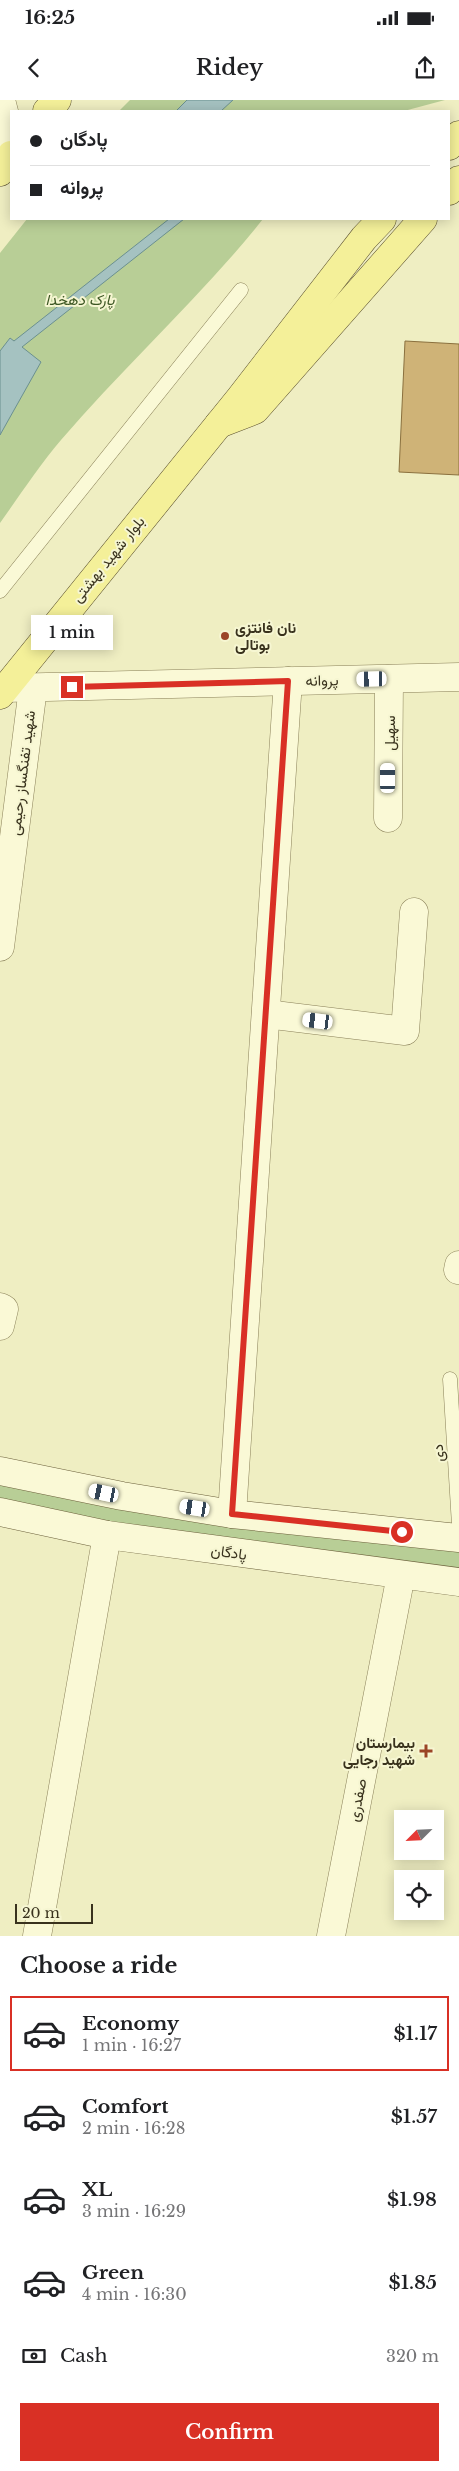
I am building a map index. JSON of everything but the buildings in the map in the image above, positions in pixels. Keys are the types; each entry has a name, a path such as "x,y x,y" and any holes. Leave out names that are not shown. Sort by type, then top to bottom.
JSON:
{"main road":[{"path":"48,110 57,100"},
{"path":"450,145 459,134"},
{"path":"0,172 10,157"},
{"path":"450,190 459,180"},
{"name":"بلوار شهید بهشتی","path":"2,691 218,424 364,238 381,220"},
{"path":"218,424 255,410 422,220"}],"street":[{"path":"1,100 10,135"},
{"name":"پروانه","path":"2,691 33,688 459,677"},
{"name":"سهیل","path":"388,818 389,678"},
{"path":"232,1514 288,681"},
{"name":"شهید تفنگساز رحیمی","path":"0,946 33,688"},
{"path":"266,1014 405,1031 414,912"},
{"path":"458,1270 459,1265"},
{"path":"0,1307 4,1309 0,1326"},
{"path":"0,1471 122,1496 232,1514 459,1538"},
{"name":"پادگان","path":"0,1512 107,1535 459,1582"},
{"path":"37,1936 107,1535"},
{"name":"صفدری","path":"331,1936 401,1575"}],"lane":[{"path":"0,591 241,290"},
{"name":"دی","path":"450,1379 459,1525"}],"green space":[{"path":"130,100 445,100 408,110 120,110"},
{"name":"پارک دهخدا","path":"26,220 262,220 214,276 111,384 61,440 37,470 0,523 0,253"},
{"path":"0,1471 459,1538 459,1582 0,1512"}],"water":[{"path":"187,100 233,100 222,110 177,110"},
{"path":"168,220 183,220 22,347 41,362 0,435 0,351 10,338 14,341"}],"place":[{"name":"نان فانتزی بوتالی","path":"225,636"},
{"name":"بیمارستان شهید رجایی","path":"426,1751"}],"route":[{"path":"72,687 288,681 232,1514 402,1532"}]}
